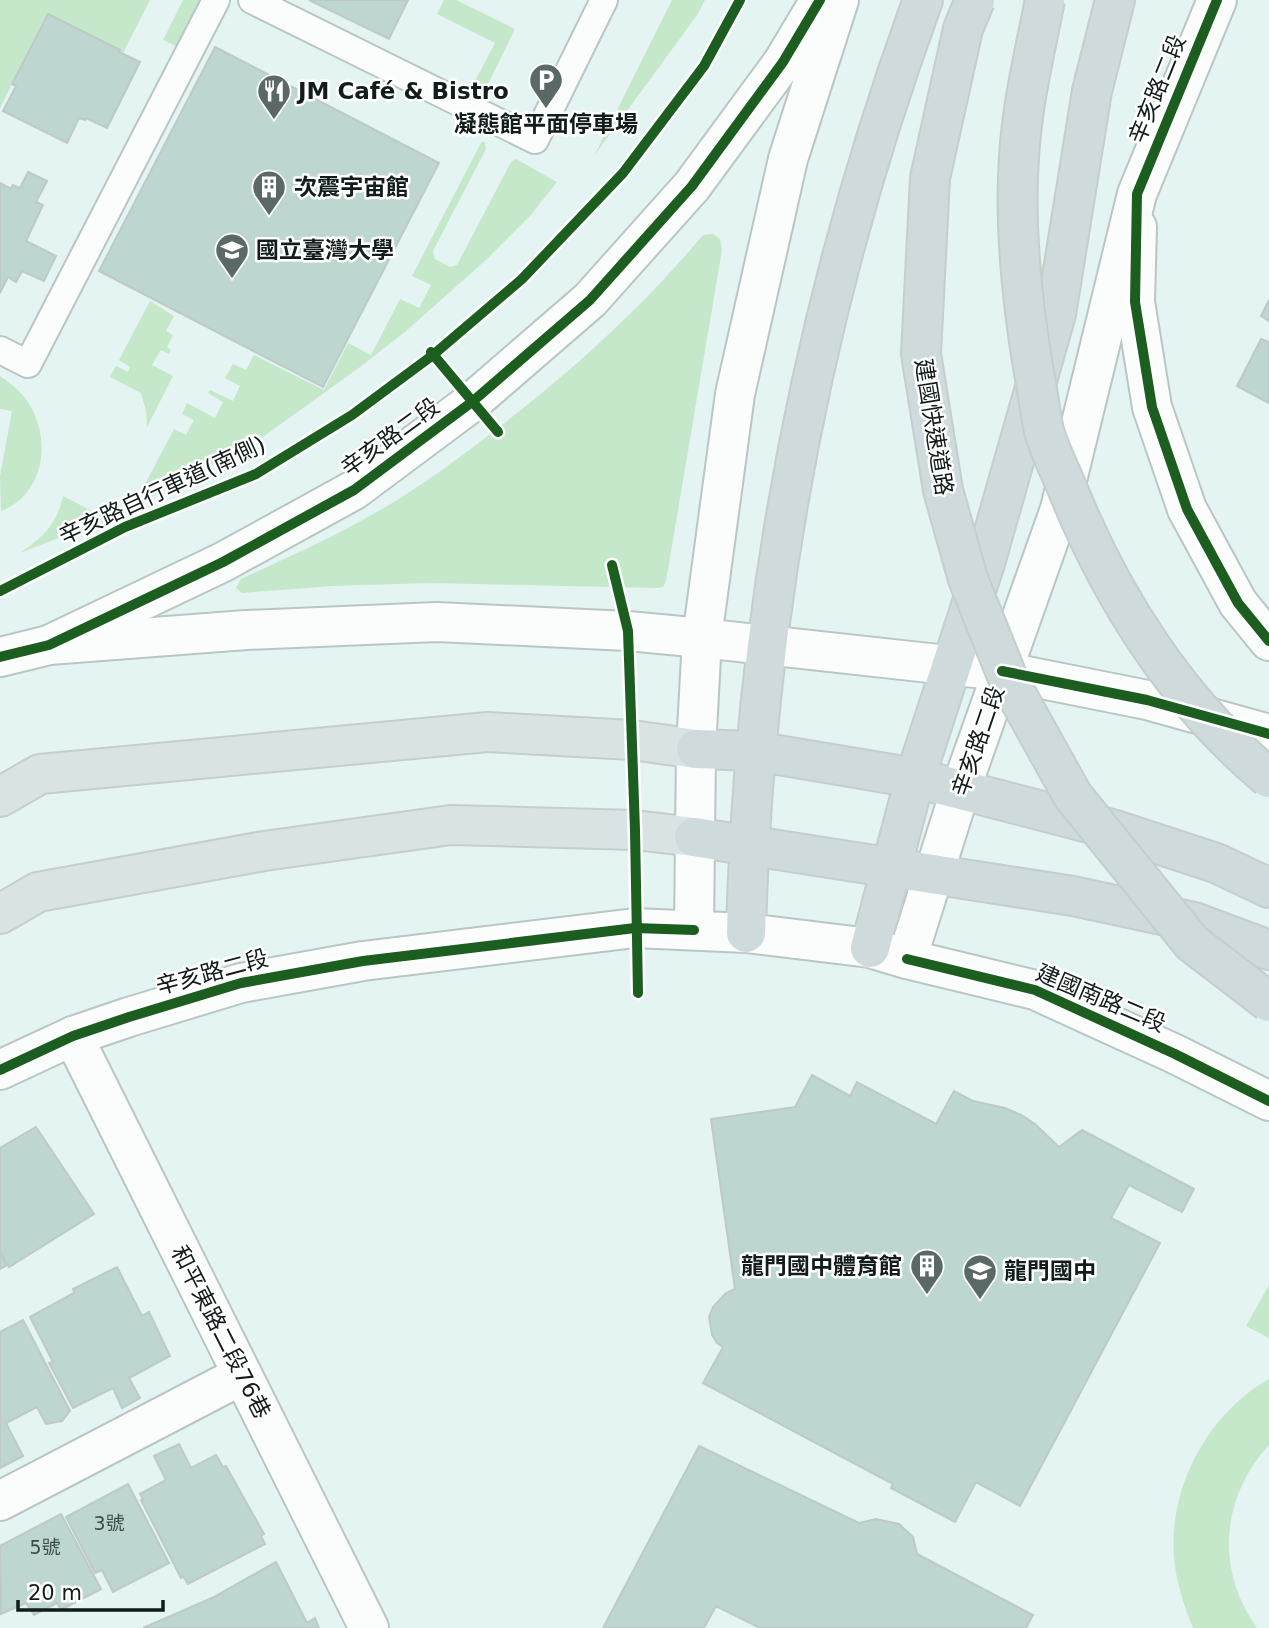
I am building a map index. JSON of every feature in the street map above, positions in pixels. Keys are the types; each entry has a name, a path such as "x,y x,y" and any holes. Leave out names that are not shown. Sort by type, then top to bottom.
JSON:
{"highway":[{"path":"746,933 748,847 755,751 766,646 788,494 817,349 854,206 923,0"},
{"name":"建國快速道路","path":"975,0 963,29 930,178 921,354 943,490 968,579 1009,681 1073,796 1192,943 1269,1002"},
{"path":"1045,0 1031,71 1019,156 1018,252 1045,432 1083,526 1123,603 1172,679 1248,761 1269,778"},
{"path":"870,948 915,778 985,564 1056,314 1092,91 1115,0"},
{"path":"696,749 755,751 915,778 1112,829 1216,863 1269,888"},
{"path":"694,837 1073,896 1194,922 1269,950"}],"main road":[{"name":"辛亥路二段","path":"49,645 223,562 354,490 472,402 590,300 692,186 783,62 820,0"},
{"path":"694,930 696,749 702,638 735,394 788,159 839,0"},
{"name":"辛亥路二段","path":"0,1070 72,1037 241,983 363,961 635,928 746,933 870,948 907,959 960,791 1060,509 1138,194 1217,0"},
{"path":"1138,194 1136,302 1152,407 1186,509 1238,603 1269,641"},
{"name":"辛亥路二段","path":"0,657 49,645 246,630 437,622 628,631 702,638"},
{"path":"702,638 1002,671 1147,700 1269,734"},
{"path":"0,797 40,774 488,732 632,740 696,749"},
{"path":"0,914 38,892 264,851 451,825 635,830 694,837"},
{"name":"建國南路二段","path":"907,959 1035,990 1175,1054 1269,1101"},
{"name":"和平東路二段76巷","path":"72,1037 369,1628"},
{"path":"0,1501 242,1375"}],"lane":[{"path":"0,350 28,364 216,0"},
{"path":"252,0 535,140 604,0"}],"green space":[{"path":"0,0 150,0 123,53 47,14 0,108"},
{"path":"183,0 202,0 178,47 163,40"},
{"path":"444,0 456,0 515,29 486,88 474,83 495,43 437,14"},
{"path":"672,0 705,0 697,15 594,156"},
{"path":"482,141 486,149 433,251 435,259 450,267 457,265 511,162 516,159 557,182 530,216 487,259 406,331 360,367 260,439 133,507 174,429 186,435 194,420 182,414 187,403 215,418 223,402 208,393 210,390 233,401 240,386 225,378 233,364 246,370 254,355 324,390 348,343 371,355 400,299 419,308 431,285 412,276"},
{"path":"713,234 720,239 722,250 663,587 431,583 333,586 242,593 236,588 241,579 326,539 391,504 468,451 580,361 656,288 703,235"},
{"path":"150,301 174,316 166,331 173,335 167,347 171,350 169,354 161,350 152,365 173,376 147,427 141,393 110,377 116,366 128,372 130,367 119,360"},
{"path":"0,376 22,395 34,413 42,446 36,478 28,491 16,503 1,511 0,476 12,411 0,409"},
{"path":"63,496 107,519 20,553 53,523"},
{"path":"1269,1285 1269,1338 1246,1326"},
{"path":"1269,1379 1269,1445 1253,1465 1241,1487 1229,1534 1234,1582 1243,1606 1257,1628 1193,1628 1182,1598 1175,1566 1176,1511 1183,1485 1208,1435 1246,1394"}],"building":[{"path":"309,0 408,0 389,39"},
{"path":"48,14 140,62 107,128 86,118 79,118 67,143 3,111 16,86 12,84"},
{"name":"次震宇宙館","path":"215,47 439,163 323,387 99,271"},
{"path":"28,172 47,181 36,202 43,205 26,241 56,256 44,281 22,271 16,282 8,277 0,293 0,183 11,189 13,185 20,188"},
{"path":"1269,300 1269,321 1261,316"},
{"path":"1261,339 1269,342 1269,403 1237,386"},
{"name":"龍門國中體育館","path":"812,1075 850,1096 857,1082 936,1124 954,1091 973,1101 1005,1108 1021,1115 1035,1124 1059,1147 1082,1130 1194,1189 1182,1212 1129,1185 1111,1218 1160,1243 1020,1506 976,1482 955,1522 891,1488 893,1484 703,1383 723,1347 712,1335 709,1317 713,1307 726,1293 735,1289 711,1119 795,1107"},
{"path":"36,1127 94,1214 9,1267 0,1252 0,1148"},
{"path":"0,1254 7,1265 0,1269"},
{"path":"117,1267 142,1316 149,1312 170,1356 129,1378 140,1398 122,1408 113,1388 73,1408 49,1363 53,1362 30,1317 74,1293 73,1289"},
{"path":"23,1320 70,1411 62,1421 46,1424 37,1407 6,1423 23,1456 0,1468 0,1332"},
{"path":"179,1444 191,1468 216,1455 223,1467 226,1466 264,1534 261,1536 265,1544 188,1584 183,1576 181,1578 140,1494 166,1480 154,1456"},
{"path":"699,1446 859,1523 876,1519 899,1524 913,1537 917,1554 1033,1615 1026,1628 760,1628 716,1606 704,1628 603,1628"},
{"path":"128,1484 169,1563 113,1592 102,1570 95,1573 66,1517"},
{"path":"61,1514 101,1589 61,1610 57,1603 34,1615 26,1603 1,1614 0,1546"},
{"path":"276,1562 307,1623 315,1618 319,1628 143,1628 212,1598"}],"cycle path":[{"name":"辛亥路自行車道(南側)","path":"0,591 125,527 256,474 352,415 433,355 522,279 623,173 704,66 740,0"},
{"path":"0,657 49,645 223,562 354,490 472,402 590,300 692,186 783,62 820,0"},
{"path":"1217,0 1137,194 1135,302 1152,407 1187,509 1238,603 1269,641"},
{"path":"431,352 498,432"},
{"path":"612,565 628,631 638,993"},
{"path":"1002,671 1147,700 1269,734"},
{"path":"0,1070 73,1036 241,983 363,961 635,928 694,930"},
{"path":"907,959 1035,990 1175,1054 1269,1101"}],"place":[{"name":"凝態館平面停車場","path":"546,110"},
{"name":"JM Café & Bistro","path":"274,121"},
{"name":"次震宇宙館","path":"269,217"},
{"name":"國立臺灣大學","path":"232,280"},
{"name":"龍門國中體育館","path":"927,1296"},
{"name":"龍門國中","path":"980,1301"}]}
